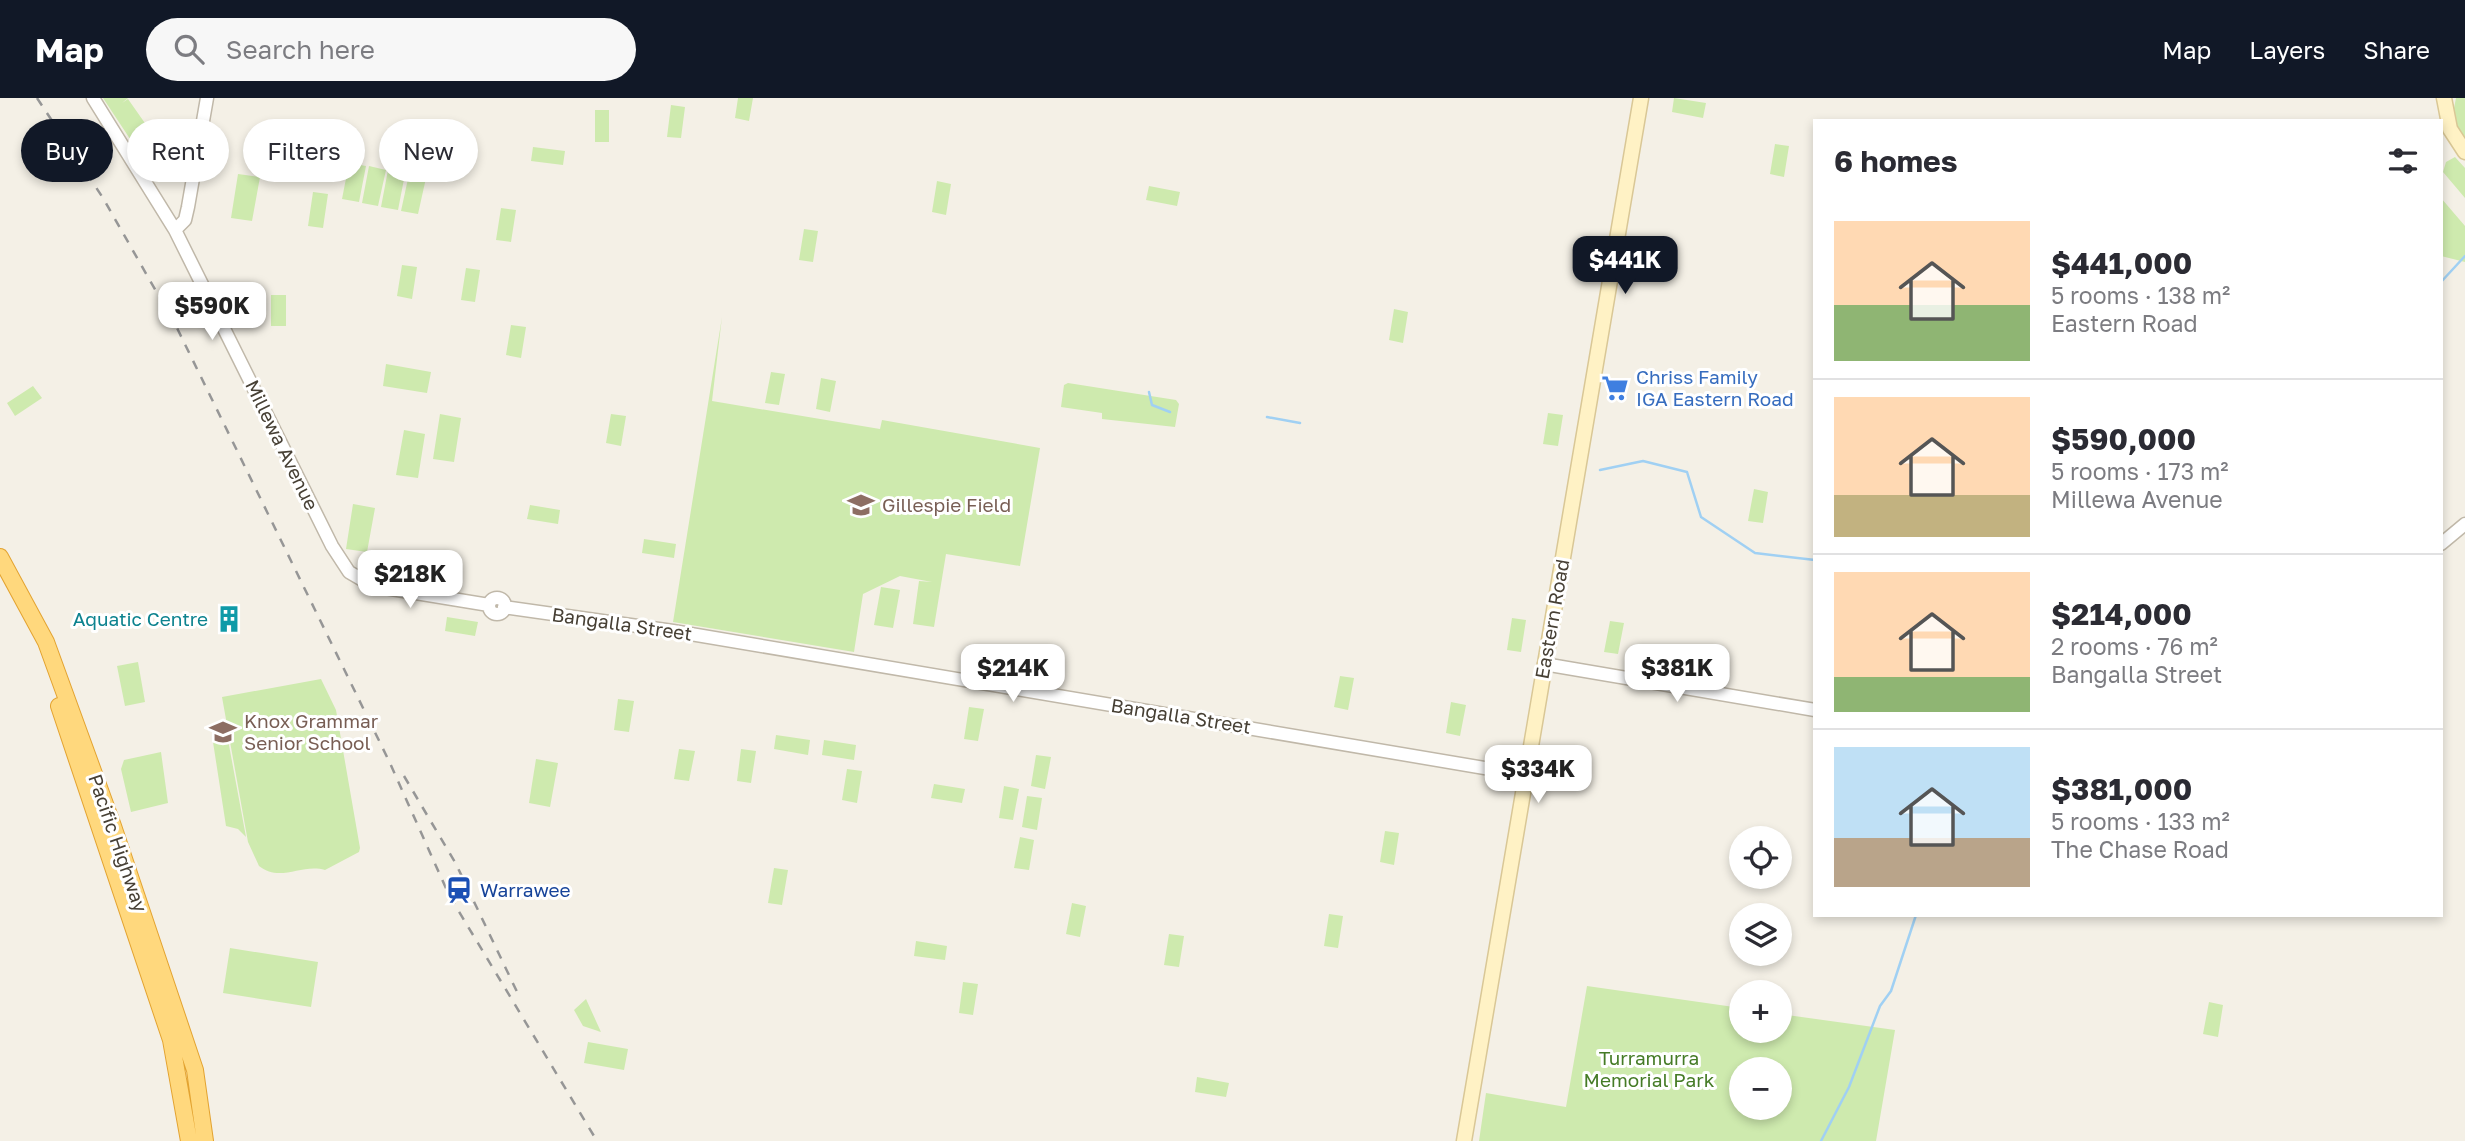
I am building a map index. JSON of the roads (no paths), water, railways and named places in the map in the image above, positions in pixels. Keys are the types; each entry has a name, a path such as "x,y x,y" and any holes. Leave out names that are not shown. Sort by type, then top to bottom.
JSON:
{"highway":[{"name":"Pacific Highway","path":"0,556 47,642 113,826 195,1070 205,1141"},
{"name":"Pacific Highway","path":"0,576 46,670 158,1000 175,1056 189,1141"}],"main road":[{"name":"Eastern Road","path":"1464,1141 1641,98"},
{"path":"2444,98 2450,129 2465,152"}],"street":[{"name":"Millewa Avenue","path":"93,98 175,230 332,546 349,572 373,586 489,605"},
{"path":"175,230 185,220 206,98"},
{"path":"2443,542 2465,524"},
{"name":"Bangalla Street","path":"489,605 491,600 498,598 504,607 700,635 1526,775"},
{"path":"1544,664 1813,710"}],"waterway":[{"path":"2443,280 2465,256"},
{"path":"1149,392 1152,405 1170,412"},
{"path":"1267,417 1300,423"},
{"path":"1600,470 1643,461 1687,472 1701,517 1755,553 1813,560"},
{"path":"1821,1141 1849,1087 1880,1006 1891,991 1915,917"}],"railway":[{"path":"37,98 103,198 177,328 389,761 449,895 597,1141"},
{"path":"404,776 456,864 519,996"}],"place":[{"name":"Chriss Family IGA Eastern Road","path":"1615,388"},
{"name":"Gillespie Field","path":"861,505"},
{"name":"Aquatic Centre","path":"229,619"},
{"name":"Knox Grammar Senior School","path":"223,732"},
{"name":"Warrawee","path":"459,890"}],"park label":[{"name":"Turramurra Memorial Park","path":"1649,1069"}]}
